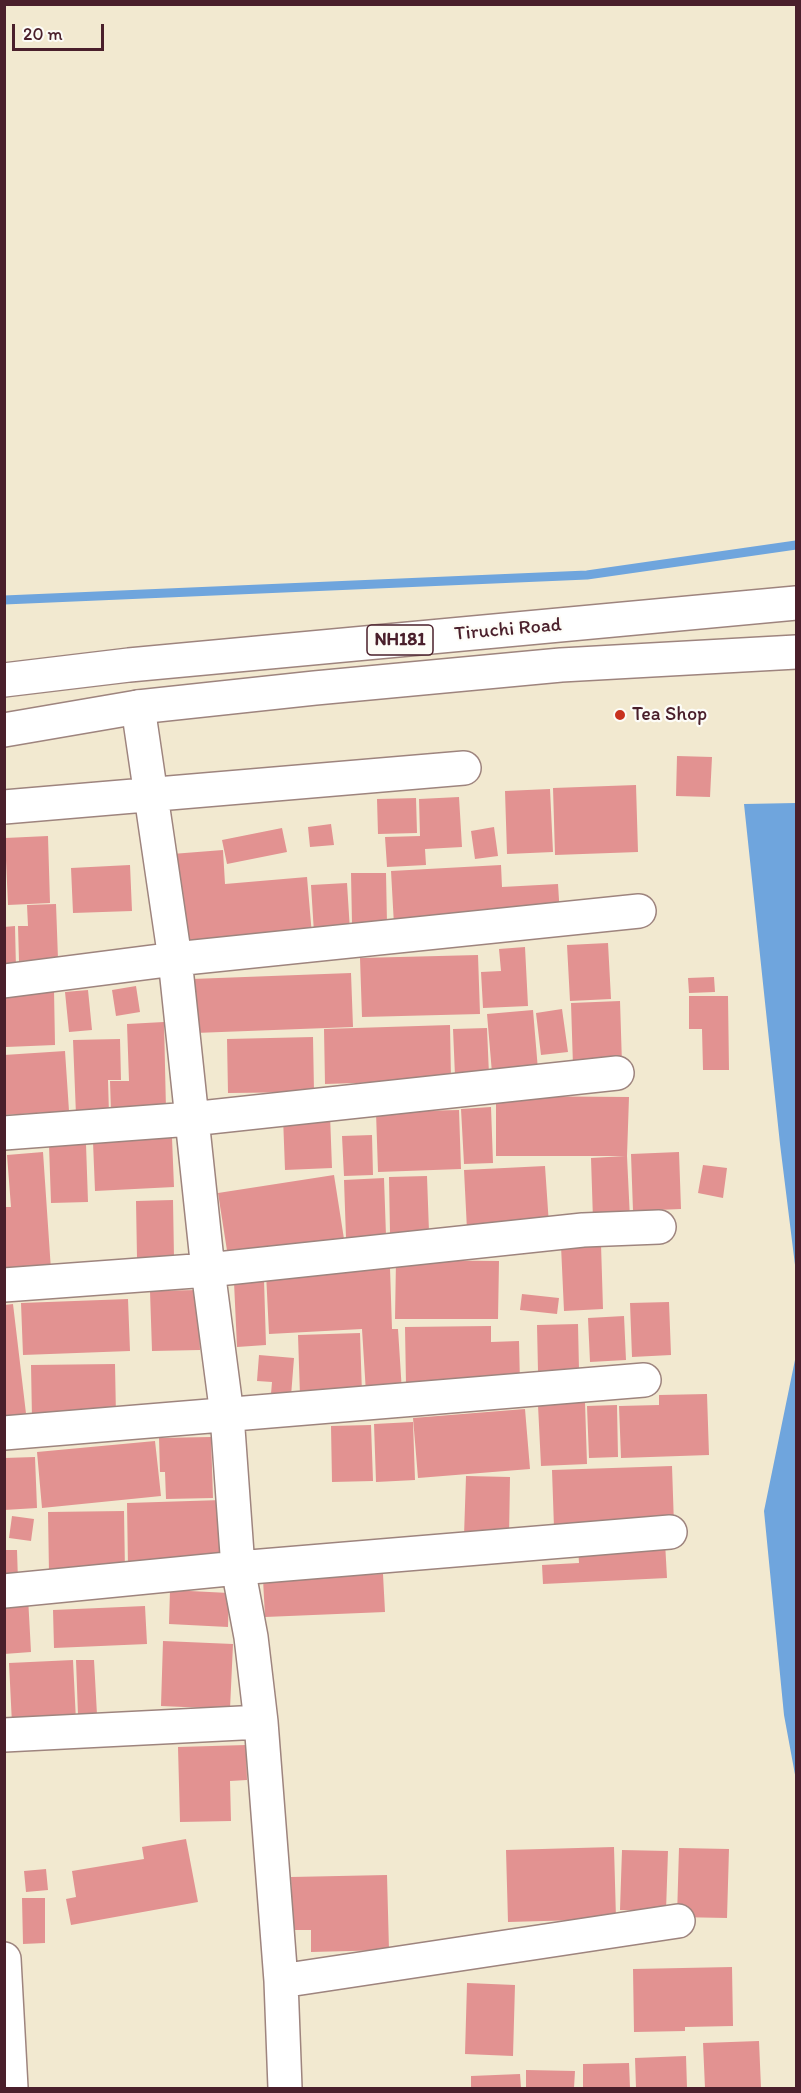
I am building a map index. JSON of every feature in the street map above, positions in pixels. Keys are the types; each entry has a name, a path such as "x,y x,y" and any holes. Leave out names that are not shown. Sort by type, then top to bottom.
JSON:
{"main road":[{"name":"Tiruchi Road","path":"4,681 129,665 796,603"},
{"name":"NH181","path":"4,730 138,707 315,688 561,665 796,652"},
{"path":"138,707 175,959 208,1270 227,1414 238,1568 251,1637 261,1722 281,1981 285,2088"},
{"path":"4,807 464,768"},
{"path":"4,981 175,959 639,911"},
{"path":"4,1133 191,1119 617,1073"},
{"path":"4,1285 208,1270 583,1230 660,1227"},
{"path":"4,1433 645,1380"},
{"path":"4,1591 238,1568 670,1532"},
{"path":"4,1735 261,1722"},
{"path":"281,1981 678,1921"},
{"path":"4,1959 11,2088"}],"water":[{"path":"796,803 796,1273 744,804"},
{"path":"796,1355 796,1780 784,1715 764,1511"}],"building":[{"path":"677,756 712,757 710,797 676,796"},
{"path":"636,785 638,852 555,855 553,788"},
{"path":"550,789 553,852 507,854 505,791"},
{"path":"459,797 462,847 425,849 426,865 387,867 385,837 420,836 419,799"},
{"path":"416,798 417,833 378,834 377,799"},
{"path":"331,824 334,845 310,847 308,827"},
{"path":"494,827 498,856 475,859 471,831"},
{"path":"282,828 287,852 227,864 222,840"},
{"path":"48,836 50,903 8,905 5,838"},
{"path":"223,850 225,884 307,877 312,935 180,947 172,854"},
{"path":"130,865 132,911 73,913 71,868"},
{"path":"501,865 502,887 558,884 560,916 394,925 391,871"},
{"path":"351,873 386,873 387,924 352,924"},
{"path":"347,883 350,931 314,933 311,885"},
{"path":"56,904 58,959 19,961 18,926 28,926 27,905"},
{"path":"15,926 16,969 4,969 4,927"},
{"path":"608,943 611,999 570,1001 567,945"},
{"path":"525,947 528,1006 483,1008 481,972 501,971 499,949"},
{"path":"478,955 480,1014 362,1017 360,958"},
{"path":"351,973 353,1027 195,1033 192,979"},
{"path":"714,977 715,992 689,993 688,978"},
{"path":"136,986 140,1012 116,1016 112,990"},
{"path":"54,990 55,1045 6,1047 5,992"},
{"path":"88,990 92,1030 69,1032 65,992"},
{"path":"689,996 728,996 729,1070 703,1070 702,1029 689,1029"},
{"path":"620,1001 622,1064 573,1066 571,1003"},
{"path":"562,1009 568,1052 541,1055 536,1013"},
{"path":"533,1010 538,1070 492,1073 487,1014"},
{"path":"164,1022 166,1110 111,1112 110,1081 129,1081 127,1024"},
{"path":"450,1025 451,1080 325,1084 324,1029"},
{"path":"487,1028 489,1075 455,1076 453,1029"},
{"path":"313,1037 314,1092 228,1093 227,1039"},
{"path":"120,1039 121,1080 108,1080 109,1114 76,1115 73,1040"},
{"path":"65,1051 69,1111 4,1115 4,1055"},
{"path":"496,1096 629,1097 627,1156 630,1219 593,1220 591,1158 625,1156 496,1156"},
{"path":"491,1107 493,1163 464,1164 461,1109"},
{"path":"459,1110 461,1169 378,1172 376,1112"},
{"path":"330,1115 332,1168 285,1170 283,1117"},
{"path":"372,1135 373,1175 344,1176 342,1136"},
{"path":"172,1138 174,1187 95,1191 93,1142"},
{"path":"86,1144 88,1202 51,1203 49,1145"},
{"path":"43,1152 51,1270 6,1273 4,1207 11,1207 7,1155"},
{"path":"679,1152 681,1209 633,1211 631,1154"},
{"path":"703,1165 727,1168 723,1198 698,1193"},
{"path":"545,1166 549,1225 467,1230 464,1170"},
{"path":"334,1175 344,1239 228,1257 218,1193"},
{"path":"427,1176 429,1232 390,1233 389,1177"},
{"path":"384,1178 386,1236 346,1238 344,1180"},
{"path":"173,1200 174,1258 137,1258 136,1201"},
{"path":"601,1244 603,1309 564,1311 561,1246"},
{"path":"396,1260 499,1261 498,1319 395,1319"},
{"path":"390,1268 392,1329 398,1329 402,1392 366,1393 362,1329 269,1334 266,1273"},
{"path":"264,1280 266,1345 237,1347 234,1282"},
{"path":"198,1290 200,1350 152,1351 150,1291"},
{"path":"522,1294 559,1298 557,1314 520,1310"},
{"path":"128,1299 130,1351 23,1355 21,1303"},
{"path":"669,1302 671,1355 632,1357 630,1303"},
{"path":"13,1304 27,1422 4,1424 4,1305"},
{"path":"624,1316 626,1360 590,1362 588,1318"},
{"path":"578,1324 579,1370 538,1371 537,1325"},
{"path":"491,1326 491,1342 519,1341 520,1384 406,1385 405,1327"},
{"path":"360,1333 362,1394 300,1396 298,1335"},
{"path":"259,1355 294,1358 291,1396 271,1394 272,1382 257,1381"},
{"path":"115,1364 116,1417 32,1419 31,1365"},
{"path":"707,1394 709,1455 621,1458 619,1406 659,1405 659,1395"},
{"path":"585,1402 587,1464 541,1466 538,1405"},
{"path":"617,1405 618,1457 589,1458 587,1406"},
{"path":"525,1409 530,1469 418,1478 413,1418"},
{"path":"413,1422 415,1480 376,1482 374,1424"},
{"path":"371,1425 373,1481 332,1482 331,1426"},
{"path":"211,1437 213,1498 166,1499 165,1472 160,1472 159,1438"},
{"path":"155,1441 161,1496 42,1508 37,1452"},
{"path":"35,1457 37,1508 4,1510 4,1458"},
{"path":"672,1466 674,1525 554,1528 552,1470"},
{"path":"466,1476 510,1477 509,1537 464,1536"},
{"path":"222,1500 223,1564 128,1567 127,1503"},
{"path":"124,1511 125,1572 49,1573 48,1512"},
{"path":"12,1516 34,1519 31,1541 9,1538"},
{"path":"665,1542 667,1578 543,1584 542,1565 579,1563 578,1546"},
{"path":"4,1550 17,1550 18,1581 4,1581"},
{"path":"383,1574 385,1612 265,1617 263,1579"},
{"path":"170,1590 229,1593 228,1627 169,1624"},
{"path":"28,1597 31,1652 4,1654 4,1598"},
{"path":"145,1606 147,1644 54,1648 53,1610"},
{"path":"163,1641 233,1644 230,1709 161,1706"},
{"path":"73,1660 76,1721 12,1724 9,1663"},
{"path":"76,1660 94,1660 97,1715 78,1715"},
{"path":"246,1745 247,1780 230,1781 231,1821 180,1822 178,1747"},
{"path":"186,1839 198,1902 71,1925 66,1899 76,1897 72,1871 144,1859 142,1847"},
{"path":"614,1847 616,1919 508,1922 506,1850"},
{"path":"679,1848 729,1849 727,1918 677,1917"},
{"path":"622,1850 668,1851 666,1911 620,1910"},
{"path":"46,1869 48,1890 26,1892 24,1871"},
{"path":"387,1875 389,1950 311,1952 311,1930 293,1930 291,1877"},
{"path":"22,1898 45,1898 45,1943 23,1944"},
{"path":"732,1967 733,2026 685,2027 685,2031 634,2032 633,1969"},
{"path":"467,1983 515,1985 513,2056 465,2054"},
{"path":"759,2041 761,2088 705,2088 703,2043"},
{"path":"686,2056 687,2088 636,2088 635,2058"},
{"path":"629,2063 630,2088 583,2088 583,2064"},
{"path":"526,2070 575,2071 574,2088 526,2088"},
{"path":"520,2074 521,2088 471,2088 471,2076"}],"waterway":[{"path":"4,600 587,575 796,545"}],"place":[{"name":"Tea Shop","path":"620,715"}]}
